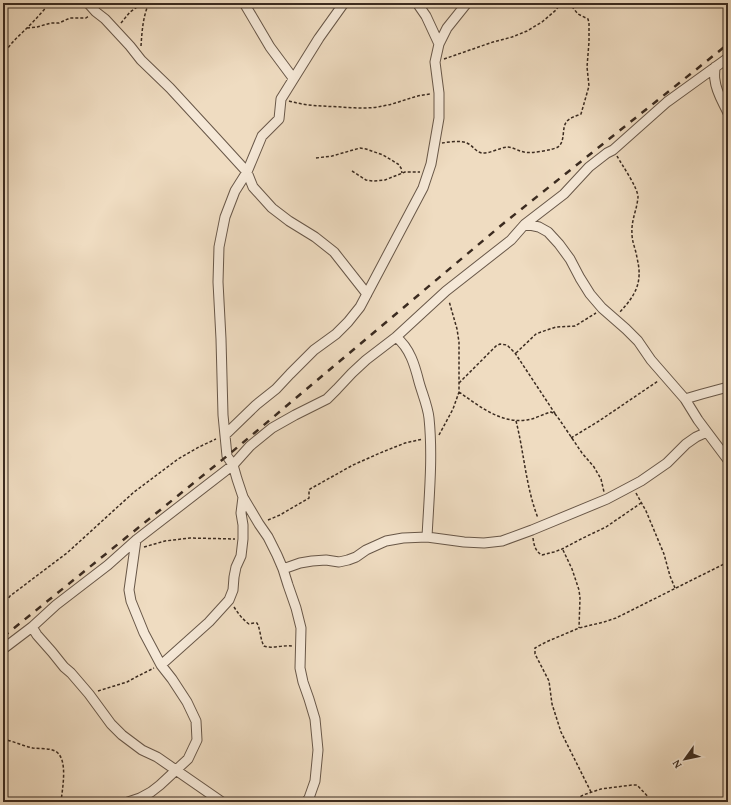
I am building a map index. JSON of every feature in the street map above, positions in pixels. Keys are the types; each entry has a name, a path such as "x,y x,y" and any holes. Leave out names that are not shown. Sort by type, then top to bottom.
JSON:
{"street":[{"path":"88,3 105,19 216,138 246,172 253,188 272,208 289,222 315,237 334,252 367,294"},
{"path":"244,3 270,47 293,78"},
{"path":"306,802 315,782 318,750 315,719 300,668 301,628 296,608 277,555 268,537 258,524 243,497 233,465 227,456 223,415 218,282 219,247 226,217 235,191 246,172 262,136 279,119 281,99 319,38 344,3"},
{"path":"417,3 426,16 439,44"},
{"path":"225,435 256,405 276,389 314,350 336,334 360,307 423,188 431,164 439,118 439,93 435,62 439,44 447,28 467,3"},
{"path":"3,649 56,605 135,545 233,465 250,446 272,428 295,414 327,398 366,360 396,337 446,291 511,240 525,224 564,194 589,167 613,150 668,102 728,58"},
{"path":"715,67 714,79 718,93 728,113"},
{"path":"525,224 539,227 548,232 559,244 570,258 590,294 613,319 638,341 650,360 685,399 698,420 728,460"},
{"path":"396,337 408,351 415,368 434,438 431,460 427,537"},
{"path":"685,399 728,387"},
{"path":"283,569 300,563 312,561 326,560 339,562 348,560 386,541 403,538 427,537 484,543 502,541 606,499 641,481 671,460 686,444 707,432"},
{"path":"161,665 189,638 209,622 229,600 233,590 236,567 241,556 244,525 241,513 243,497"},
{"path":"128,802 151,792 176,770 188,759 197,740 196,721 187,702 161,665 144,633 131,601 129,590 135,545"},
{"path":"32,626 37,635 89,694 111,724 122,735 142,750 157,757 222,802"}],"path":[{"path":"3,56 17,37 50,3"},
{"path":"117,32 121,23 130,12 143,3"},
{"path":"142,60 142,33 144,17 149,3"},
{"path":"435,62 527,31 542,22 556,10 561,3"},
{"path":"434,144 458,141 465,142 482,153 508,147 525,153 531,153 558,146 563,138 566,124 572,118 580,114 588,86 587,67 589,23 588,20 578,14 569,3"},
{"path":"27,28 59,23 70,18 86,18 96,12"},
{"path":"281,99 308,106 357,108 384,106 415,96 439,93"},
{"path":"316,158 366,148 384,155 398,164 402,173"},
{"path":"613,150 634,186 638,196 632,223 632,235 640,273 637,289 628,303 613,319"},
{"path":"352,171 366,180 373,181 385,180 402,173 409,172 427,174"},
{"path":"258,524 274,518 305,500 309,496 310,489 354,465 405,443 434,438 453,409 459,392 459,342 457,329 446,291"},
{"path":"516,353 536,334 556,327 575,326 602,308"},
{"path":"459,383 500,344 508,345 516,353 571,438 594,467 601,479 606,499"},
{"path":"571,438 599,421 664,376"},
{"path":"459,392 486,410 504,419 516,421 530,419 551,412 558,417"},
{"path":"516,421 533,506 542,526"},
{"path":"3,606 10,596 67,553 134,492 178,459 225,435"},
{"path":"632,485 664,554 675,588"},
{"path":"532,530 536,550 542,555 562,549 606,527 641,503"},
{"path":"135,545 190,538 243,539"},
{"path":"562,549 572,569 579,590 579,628"},
{"path":"591,792 561,732 552,704 549,681 536,654 535,648 579,628 616,618 728,562"},
{"path":"229,600 246,623 257,624 264,646 268,648 286,645 300,648"},
{"path":"89,694 126,682 161,665"},
{"path":"3,739 33,748 54,750 59,754 63,770 61,802"},
{"path":"572,802 591,792 632,785 637,786 652,802"}],"railway":[{"path":"3,637 227,456 504,223 728,44"}]}
